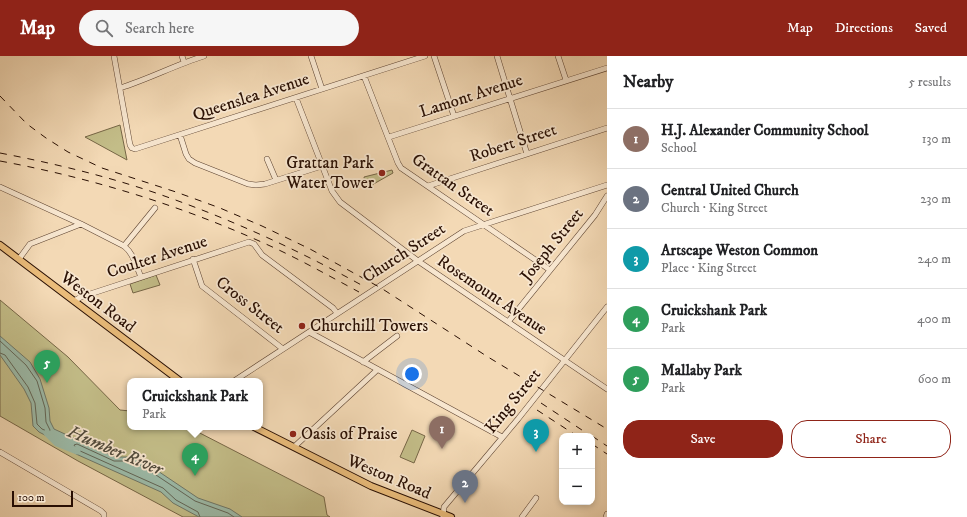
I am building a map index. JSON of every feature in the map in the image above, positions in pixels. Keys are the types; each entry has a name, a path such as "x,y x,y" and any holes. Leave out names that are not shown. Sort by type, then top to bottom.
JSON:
{"main road":[{"name":"Weston Road","path":"0,244 176,378"},
{"name":"Weston Road","path":"260,430 371,486 443,516 451,517"}],"street":[{"path":"114,56 120,88 184,62 204,56"},
{"path":"182,56 184,62"},
{"path":"311,56 322,90"},
{"name":"Queenslea Avenue","path":"120,88 130,145 135,149 425,56"},
{"path":"434,56 454,116"},
{"path":"497,56 527,154"},
{"path":"558,56 566,80"},
{"name":"Lamont Avenue","path":"389,137 607,68"},
{"name":"Grattan Street","path":"364,76 389,137 398,164 401,168 550,270"},
{"name":"Rosemount Avenue","path":"296,98 332,191 340,202 418,261 607,389"},
{"name":"Robert Street","path":"428,186 607,128"},
{"path":"180,135 189,159 195,163 248,184 265,184 322,166"},
{"path":"267,159 276,180"},
{"name":"Church Street","path":"239,378 464,231 607,186"},
{"path":"0,187 81,224 124,246 132,255 140,277"},
{"name":"Joseph Street","path":"508,322 605,203 607,196"},
{"path":"124,246 155,208"},
{"path":"19,259 30,244 81,224"},
{"name":"Coulter Avenue","path":"74,301 81,297 193,259 249,242 254,244 262,255 333,308 337,313"},
{"name":"Cross Street","path":"193,259 202,286 283,349"},
{"name":"King Street","path":"443,516 444,508 607,307"},
{"path":"309,332 502,437"},
{"path":"363,362 397,336"},
{"path":"294,447 377,370"},
{"path":"0,452 101,510 104,517"},
{"path":"522,517 536,498"}],"shaded area":[{"path":"120,125 127,160 85,137"},
{"path":"392,170 393,173 370,186 365,184 364,177"},
{"path":"156,275 160,285 133,293 130,284"},
{"path":"0,300 68,357 120,410 127,411 127,430 194,430 324,497 327,515 330,517 183,517 78,461 0,416"},
{"path":"412,430 425,436 414,463 400,457"}],"water":[{"path":"0,336 30,362 40,379 49,408 50,421 54,429 115,457 133,457 146,463 198,498 230,509 242,517 199,517 173,503 161,492 76,454 66,446 39,432 33,426 31,403 24,389 0,355"}],"waterway":[{"name":"Humber River","path":"47,433 57,443 77,451"}],"railway":[{"path":"0,96 27,124 68,152 102,168 220,208 310,249 381,288 488,357 607,429"},
{"path":"0,153 86,172 170,198 269,238 365,287"},
{"path":"0,161 36,168 108,186 179,209 281,251 359,292"},
{"path":"541,403 586,433"},
{"path":"537,410 572,433"},
{"path":"595,438 607,446"},
{"path":"595,446 607,454"}],"place":[{"name":"Grattan Park Water Tower","path":"382,173"},
{"name":"Churchill Towers","path":"302,326"},
{"name":"Mallaby Park","path":"47,383"},
{"name":"Oasis of Praise","path":"293,434"},
{"name":"H.J. Alexander Community School","path":"442,449"},
{"name":"Artscape Weston Common","path":"536,452"},
{"name":"Cruickshank Park","path":"195,476"},
{"name":"Central United Church","path":"465,503"}]}
